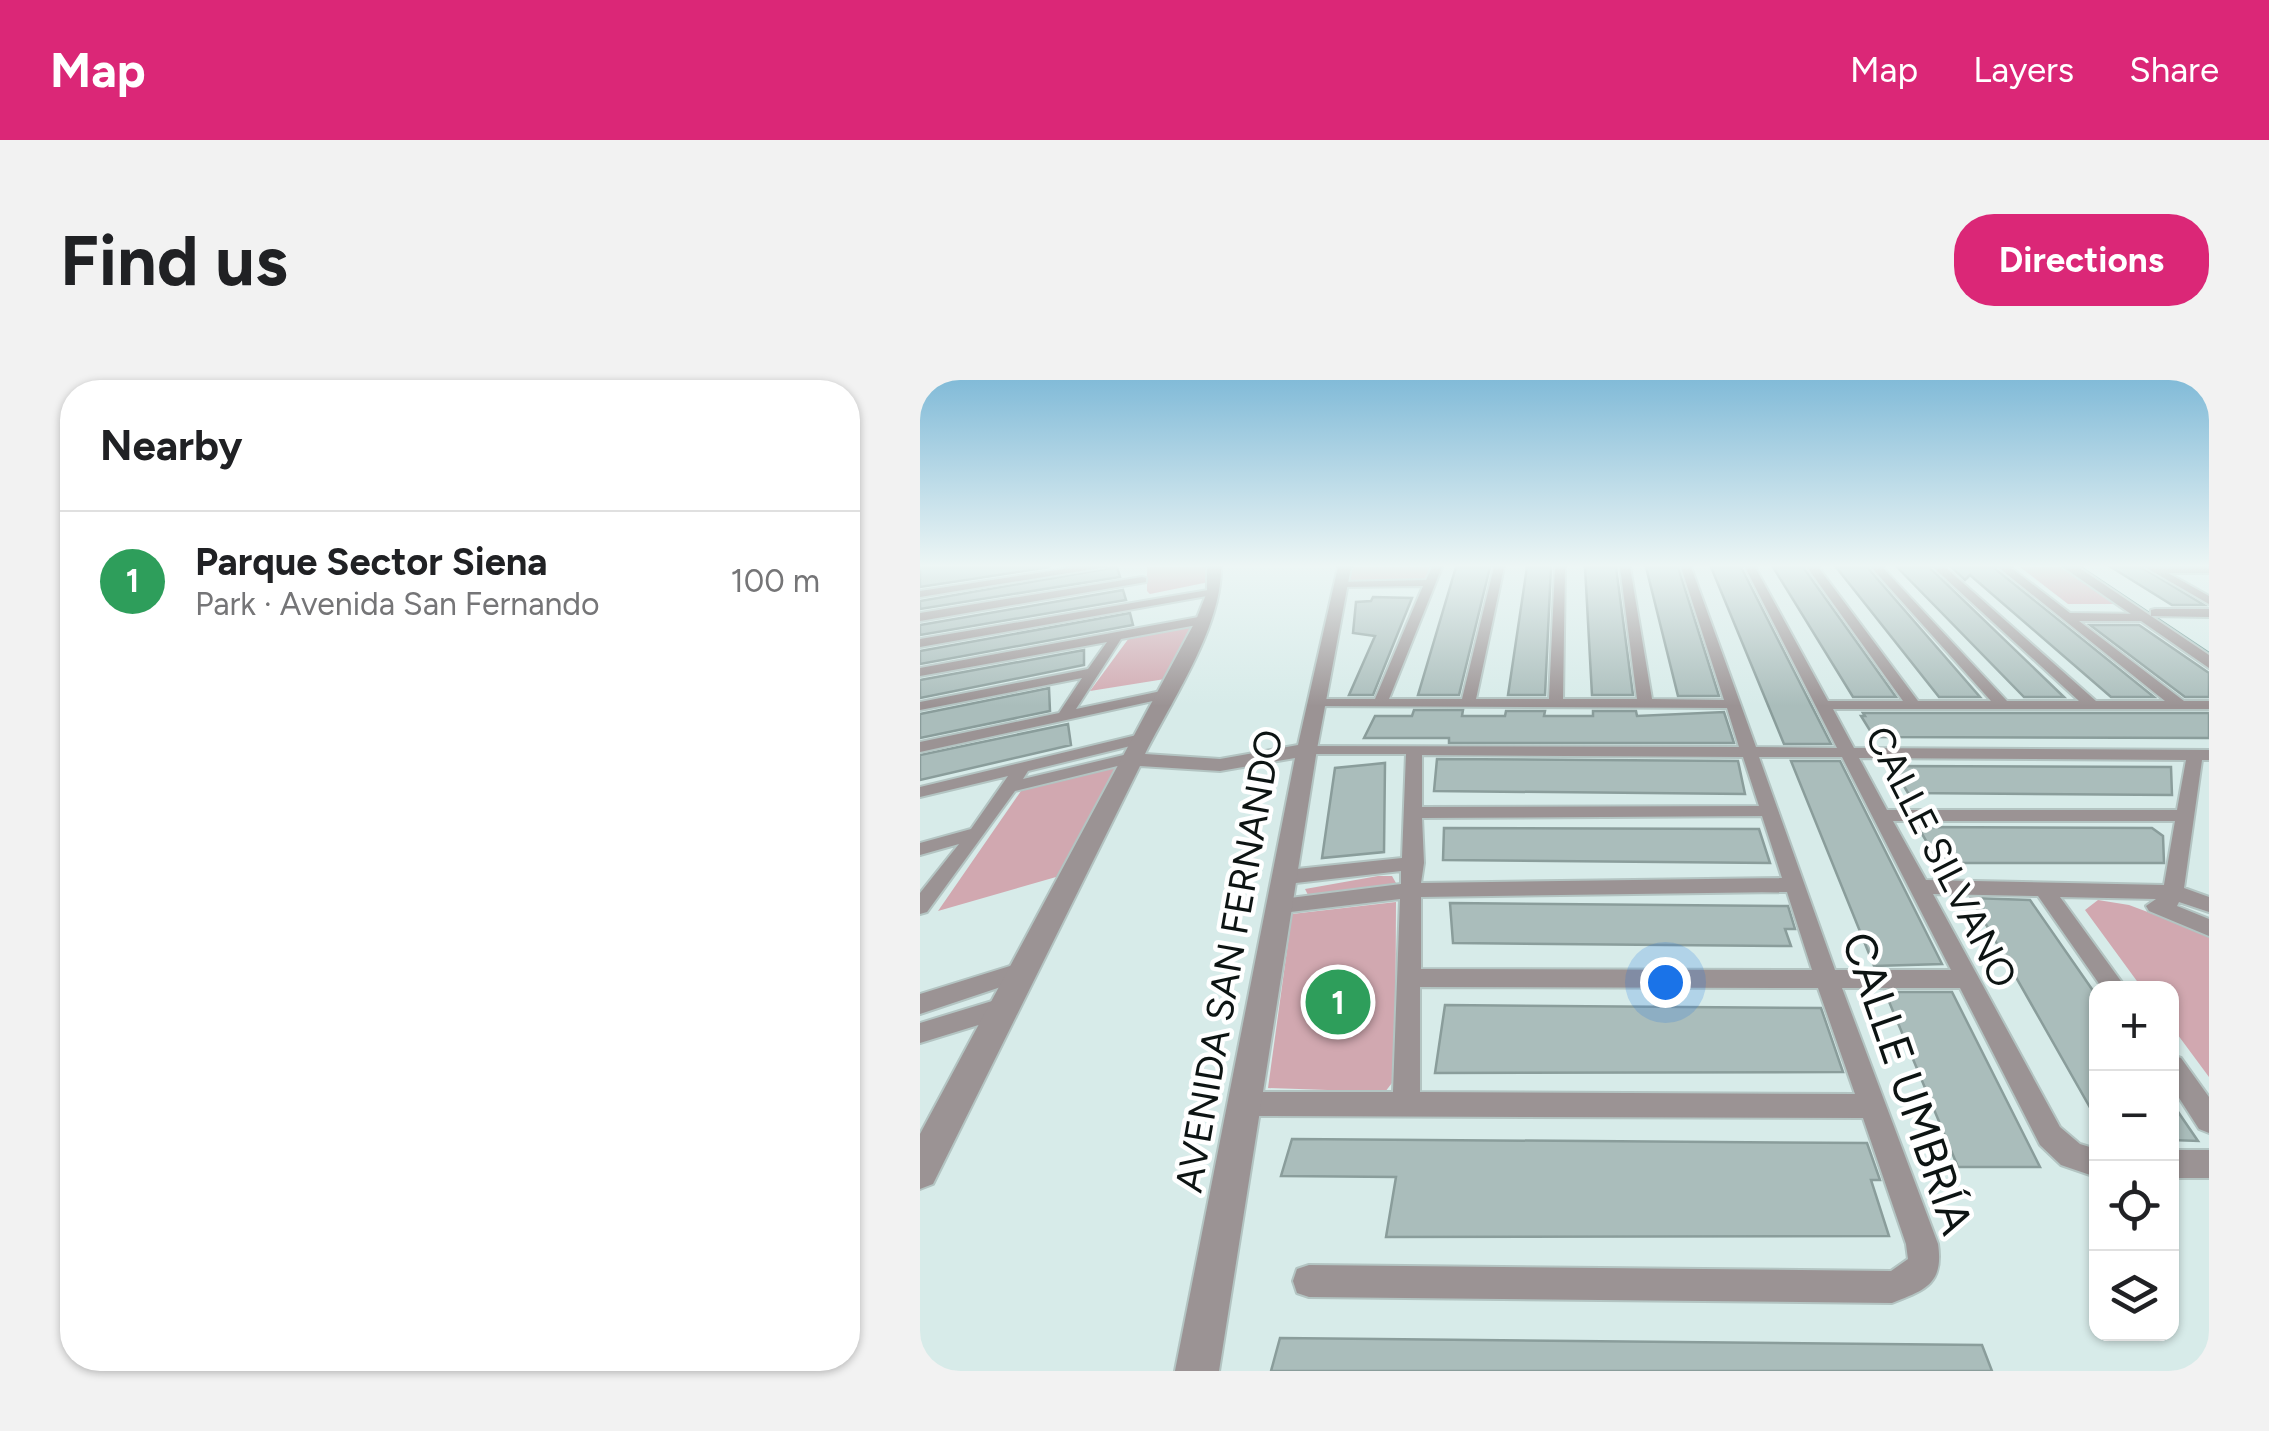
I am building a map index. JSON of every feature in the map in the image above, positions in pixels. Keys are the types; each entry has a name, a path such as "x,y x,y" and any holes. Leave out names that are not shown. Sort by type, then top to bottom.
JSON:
{"street":[{"path":"920,643 1073,613"},
{"path":"920,1171 1206,613"},
{"name":"AVENIDA SAN FERNANDO","path":"1197,1371 1307,749 1336,613"},
{"path":"1380,703 1419,613"},
{"path":"1468,703 1488,613"},
{"path":"1556,703 1559,613"},
{"path":"1632,613 1645,704"},
{"name":"CALLE UMBRÍA","path":"1310,1281 1892,1287 1912,1278 1925,1265 1922,1244 1702,613"},
{"name":"CALLE SILVANO","path":"1774,613 2050,1136 2070,1155 2089,1162"},
{"path":"1846,613 1914,705"},
{"path":"1919,613 2003,705"},
{"path":"1990,613 2092,705"},
{"path":"2064,613 2180,705"},
{"path":"2125,613 2209,622"},
{"path":"2145,613 2209,648"},
{"path":"2070,617 2201,613"},
{"path":"2148,615 2209,663"},
{"path":"920,672 1204,620"},
{"path":"1068,709 1116,637"},
{"path":"920,706 1092,672"},
{"path":"920,747 1170,687"},
{"path":"1318,703 1733,704"},
{"path":"1823,705 2209,705"},
{"path":"1011,787 1136,749"},
{"path":"920,792 1022,768 1136,749 1207,768 1258,762 1307,749 2202,755 2183,816 2169,901"},
{"path":"1406,1105 1414,749"},
{"path":"920,906 978,833 1022,768"},
{"path":"1414,812 1770,811"},
{"path":"1882,815 2183,816"},
{"path":"920,848 978,833"},
{"path":"1284,892 1414,864"},
{"path":"1284,892 1794,885"},
{"path":"1918,887 2128,890 2169,901 2209,905"},
{"path":"2043,888 2110,981"},
{"path":"2169,901 2209,928"},
{"path":"920,1004 1020,972"},
{"path":"1410,978 1964,979"},
{"path":"920,1033 1002,1008"},
{"path":"2175,1071 2209,1120"},
{"path":"1242,1104 1872,1106"},
{"path":"2179,1164 2209,1164"}],"shaded area":[{"path":"1196,625 1165,679 1090,691 1129,638"},
{"path":"1118,767 1063,875 938,911 1023,788"},
{"path":"1392,876 1396,883 1354,894 1308,895 1305,889"},
{"path":"2098,900 2129,905 2209,935 2209,1077 2179,1036 2179,981 2137,981 2085,910"},
{"path":"1396,902 1395,1079 1385,1092 1268,1088 1292,914"}],"building":[{"path":"988,613 1048,613 920,635 920,625"},
{"path":"1129,613 1133,625 920,664 920,651"},
{"path":"1355,613 1406,613 1373,695 1349,695 1375,636 1353,633"},
{"path":"1442,613 1479,613 1459,695 1418,695"},
{"path":"1520,613 1549,613 1545,695 1508,695"},
{"path":"1588,613 1622,613 1633,695 1592,695"},
{"path":"1657,613 1693,613 1719,696 1678,696"},
{"path":"1730,613 1765,613 1831,744 1784,744"},
{"path":"1801,613 1836,613 1896,697 1853,697"},
{"path":"1873,613 1907,613 1980,697 1939,697"},
{"path":"1942,613 1977,613 2064,697 2024,697"},
{"path":"2014,613 2050,613 2154,697 2111,697"},
{"path":"2090,625 2139,625 2209,673 2209,697 2185,697"},
{"path":"1084,650 1084,665 920,698 920,680"},
{"path":"1049,688 1050,711 920,738 920,714"},
{"path":"1414,710 1463,710 1462,716 1505,716 1506,711 1545,711 1544,716 1593,716 1593,711 1636,711 1637,716 1724,712 1734,743 1449,743 1449,738 1364,738 1375,716 1412,716"},
{"path":"1863,713 2209,713 2209,738 1874,737 1861,716 1865,716"},
{"path":"1068,724 1071,745 920,780 920,755"},
{"path":"1437,759 1738,761 1745,794 1434,791"},
{"path":"1791,761 1840,761 1942,964 1874,966"},
{"path":"1385,763 1384,852 1322,858 1335,768"},
{"path":"1892,766 2171,767 2172,795 1908,793"},
{"path":"1918,827 2152,828 2163,836 2164,863 1939,863"},
{"path":"1444,828 1759,829 1770,863 1443,860"},
{"path":"1971,898 2030,900 2089,985 2089,1106"},
{"path":"1450,903 1788,906 1795,929 1785,929 1791,946 1453,943"},
{"path":"1885,992 1952,992 2040,1167 1958,1167"},
{"path":"1445,1005 1821,1008 1843,1072 1435,1073"},
{"path":"2179,1113 2198,1141 2179,1140"},
{"path":"1292,1139 1867,1143 1880,1180 1871,1180 1889,1236 1386,1237 1396,1177 1281,1176"},
{"path":"1280,1338 1982,1345 1992,1371 1271,1371"}],"waterway":[{"path":"2148,613 2209,654"}],"place":[{"name":"Parque Sector Siena","path":"1338,1002"}]}
